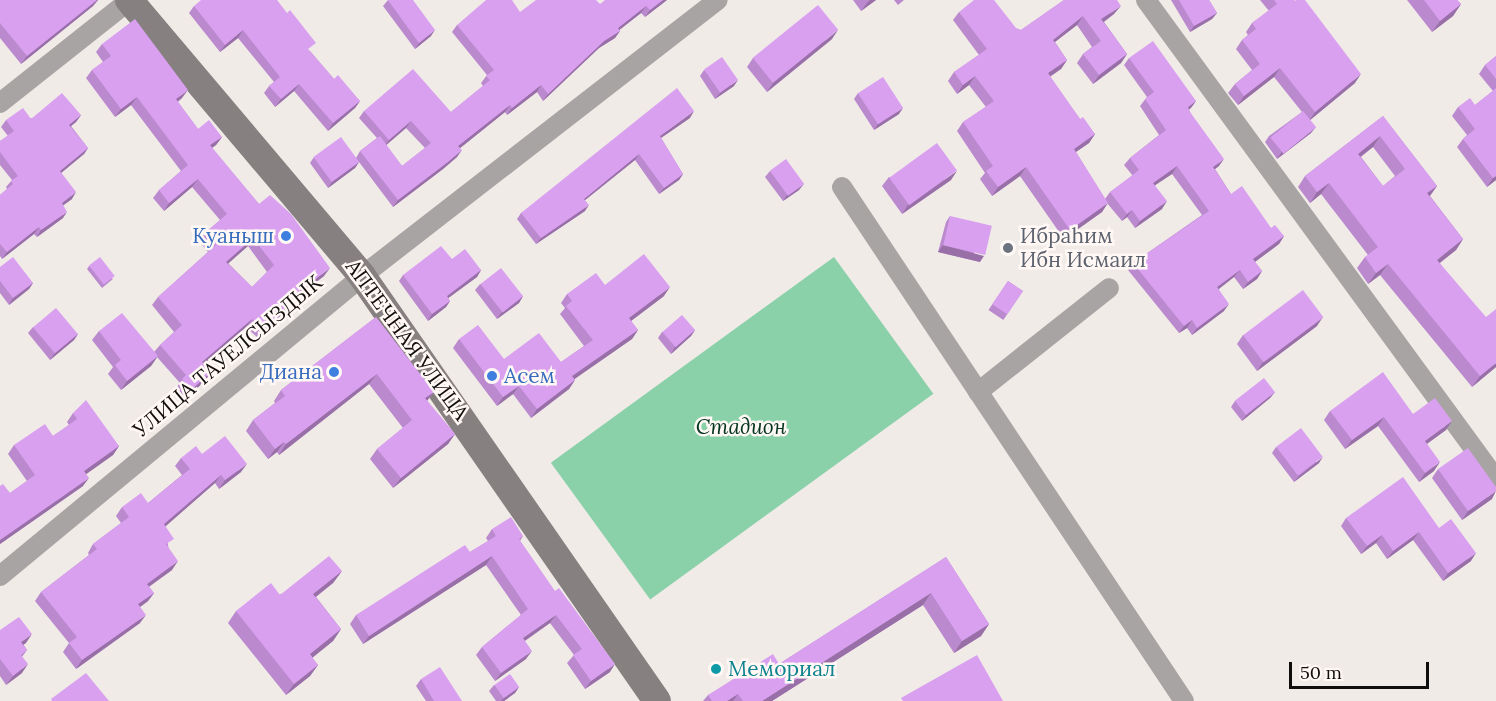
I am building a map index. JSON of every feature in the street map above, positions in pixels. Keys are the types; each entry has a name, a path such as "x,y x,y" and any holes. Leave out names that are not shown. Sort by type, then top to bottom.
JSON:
{"main road":[{"name":"АПТЕЧНАЯ УЛИЦА","path":"130,0 362,276 657,701"}],"street":[{"path":"0,103 130,0"},
{"name":"УЛИЦА ТАУЕЛСЫЗДЫК","path":"0,576 362,276 718,0"},
{"path":"1146,0 1496,479"},
{"path":"842,187 1184,701"},
{"path":"978,392 1109,288"}],"green space":[{"name":"Стадион","path":"834,257 933,394 650,599 551,463"}],"building":[{"path":"0,0 97,0 27,56 0,23"},
{"path":"201,0 277,0 287,13 290,10 316,43 308,49 334,79 338,75 360,101 333,123 299,84 281,99 269,86 280,77 243,30 225,45 194,6"},
{"path":"388,0 413,0 435,30 419,43"},
{"path":"486,0 512,0 520,12 536,0 596,0 600,4 605,0 663,0 650,10 646,6 618,28 620,31 604,41 548,94 541,85 512,108 510,105 458,146 462,150 448,162 398,200 360,151 380,136 402,166 431,143 411,121 389,140 364,111 413,69 451,112 490,80 486,76 494,70 457,25"},
{"path":"974,0 994,0 1016,28 1021,30 1064,0 1117,0 1121,6 1101,19 1127,54 1099,75 1083,54 1101,41 1083,16 1053,40 1067,60 1048,73 1080,119 1083,117 1095,134 1074,149 1108,203 1070,230 1026,167 998,187 986,171 993,166 963,122 994,101 975,76 963,85 954,72 987,49 959,12"},
{"path":"1179,0 1209,0 1217,13 1194,26"},
{"path":"1274,0 1305,0 1361,74 1315,112 1280,68 1244,96 1235,84 1260,64 1242,40 1256,29 1252,23 1277,4"},
{"path":"1424,0 1457,0 1461,4 1440,21"},
{"path":"818,5 838,30 773,83 753,58"},
{"path":"135,19 188,90 176,99 198,129 209,120 222,137 210,145 259,204 270,195 291,214 330,268 288,300 291,303 264,330 252,319 202,362 211,372 191,390 182,379 186,375 160,345 182,325 158,297 216,245 205,233 227,214 198,179 169,203 159,190 188,165 137,97 121,109 92,70 111,56 102,44","holes":["253,238 274,265 252,287 226,262"]},
{"path":"1153,41 1196,101 1188,107 1224,159 1213,167 1231,194 1242,186 1271,228 1275,225 1284,236 1253,259 1262,271 1248,282 1240,270 1217,287 1229,304 1197,328 1192,320 1184,326 1133,263 1209,211 1177,166 1153,183 1167,201 1140,221 1132,210 1127,214 1110,192 1139,170 1130,158 1166,130 1145,99 1154,92 1129,58"},
{"path":"1496,56 1496,79 1485,65"},
{"path":"722,57 738,80 720,93 704,70"},
{"path":"883,77 903,108 878,124 858,93"},
{"path":"677,88 694,111 660,136 683,174 664,188 639,154 584,199 589,205 541,238 521,213"},
{"path":"1496,88 1496,176 1493,178 1463,139 1475,129 1458,107 1470,98 1475,105"},
{"path":"62,93 81,115 69,125 88,148 60,171 76,192 62,203 67,212 41,230 39,227 7,252 0,244 0,195 13,184 11,181 18,176 0,152 0,141 14,131 6,120 23,108 31,119"},
{"path":"1303,111 1316,127 1284,154 1270,137"},
{"path":"1383,116 1437,186 1427,193 1463,239 1437,260 1486,317 1496,309 1496,363 1480,376 1388,264 1376,273 1365,257 1378,247 1329,183 1317,192 1305,176","holes":["1380,136 1405,169 1383,186 1358,154"]},
{"path":"341,137 359,162 332,182 313,157"},
{"path":"937,143 957,171 909,205 889,178"},
{"path":"786,159 804,184 788,196 770,171"},
{"path":"950,216 992,226 985,255 943,245"},
{"path":"441,246 452,259 465,249 481,270 447,296 450,301 432,314 403,275"},
{"path":"644,254 670,287 629,318 638,330 572,376 575,380 537,409 519,386 503,397 459,339 478,325 504,359 539,333 561,362 593,340 566,306 572,301 567,294 596,273 605,285"},
{"path":"13,257 33,283 13,298 0,281 0,267"},
{"path":"100,257 115,276 104,285 89,266"},
{"path":"501,268 523,296 503,312 481,284"},
{"path":"1008,281 1023,291 1007,314 992,304"},
{"path":"1303,290 1323,317 1264,362 1243,335"},
{"path":"56,308 78,334 55,353 33,327"},
{"path":"122,313 158,356 127,381 115,365 121,360 99,331"},
{"path":"682,315 695,330 675,347 662,332"},
{"path":"376,317 434,392 425,398 455,434 401,478 377,449 412,420 377,374 286,444 284,442 275,449 253,420 285,396 281,390"},
{"path":"1383,372 1413,414 1435,398 1452,421 1425,441 1440,462 1425,473 1384,417 1352,440 1330,411"},
{"path":"1264,378 1275,392 1246,415 1235,401"},
{"path":"86,400 119,446 84,471 89,478 0,540 0,486 3,484 10,493 35,475 14,445 45,424 53,436 77,419 73,413"},
{"path":"1301,428 1323,457 1298,475 1276,447"},
{"path":"225,436 247,464 225,480 221,475 164,524 174,539 166,544 178,561 147,584 154,593 138,604 146,615 82,660 69,643 77,637 41,592 97,549 93,544 129,517 122,507 141,493 148,503 190,469 181,458 196,446 202,454"},
{"path":"1468,448 1496,487 1496,491 1468,511 1438,469"},
{"path":"1403,477 1439,528 1451,519 1476,553 1448,573 1419,532 1393,551 1382,535 1367,546 1346,518"},
{"path":"511,517 523,536 519,539 555,591 559,588 615,664 591,681 573,655 582,649 556,615 523,638 532,651 501,673 482,647 528,609 492,556 369,636 356,615 465,545 470,552 496,536 492,529"},
{"path":"329,556 342,571 313,594 341,629 310,654 318,665 294,684 236,611 271,583 280,595"},
{"path":"946,557 989,624 962,641 931,593 762,701 743,701 738,694 727,701 712,701 708,695 773,654 779,664"},
{"path":"19,617 32,634 21,642 27,650 21,655 28,664 13,676 0,659 0,630"},
{"path":"977,655 1003,701 903,701 901,698"},
{"path":"440,667 462,701 434,701 421,679"},
{"path":"86,673 109,701 52,701 51,699"},
{"path":"510,674 519,687 504,698 494,685"}],"place":[{"name":"Куаныш","path":"286,236"},
{"name":"Ибраһим Ибн Исмаил","path":"1008,248"},
{"name":"Диана","path":"334,372"},
{"name":"Асем","path":"492,376"},
{"name":"Мемориал","path":"716,669"}]}
